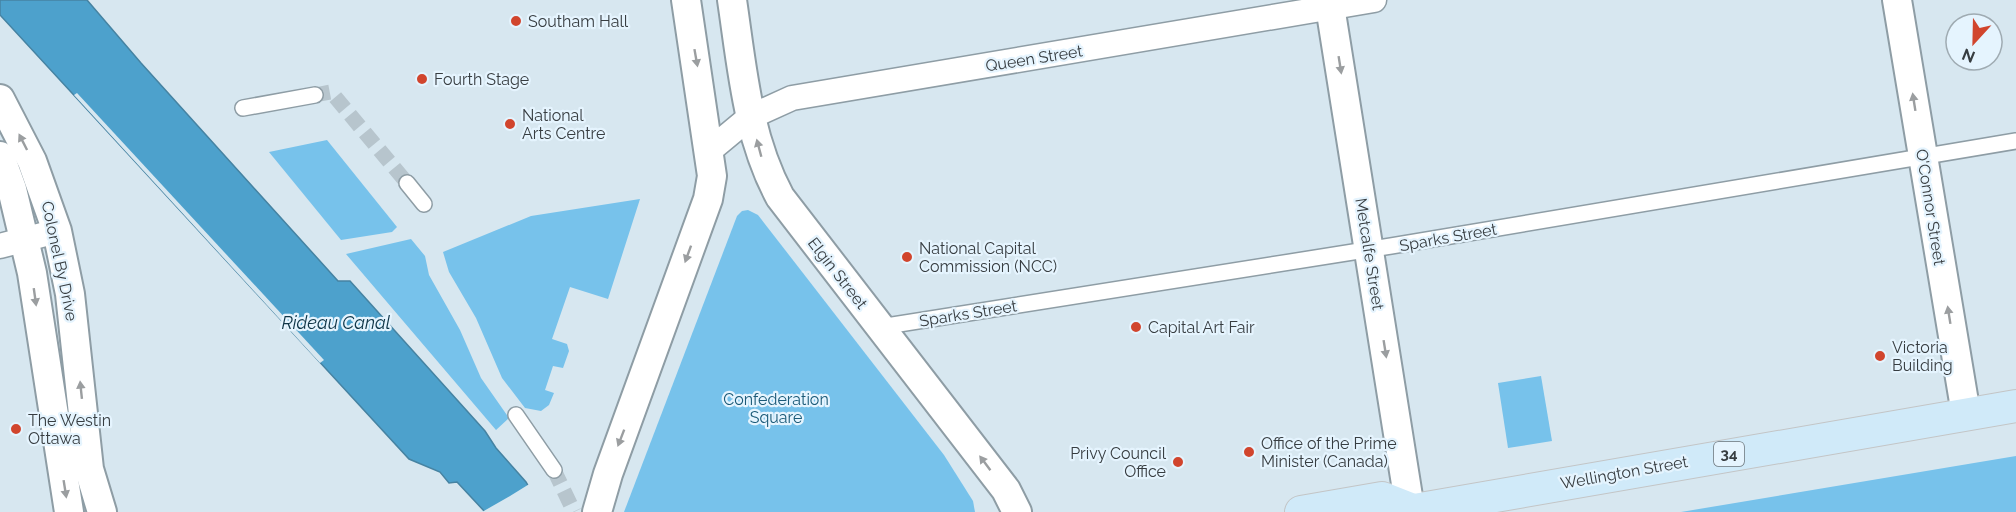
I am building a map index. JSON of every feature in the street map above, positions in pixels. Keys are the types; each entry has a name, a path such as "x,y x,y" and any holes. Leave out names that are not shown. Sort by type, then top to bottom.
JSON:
{"main road":[{"path":"597,512 608,474 708,199 712,176 686,0"},
{"name":"Elgin Street","path":"732,0 750,117 762,160 780,196 1006,490 1017,512"},
{"name":"O'Connor Street","path":"1897,0 1966,414"},
{"name":"Metcalfe Street","path":"1330,4 1407,510"},
{"name":"Colonel By Drive","path":"0,99 32,161 57,231 70,294 89,469 102,512"},
{"name":"Colonel By Drive","path":"0,156 12,189 13,242 69,512"},
{"name":"Wellington Street","path":"1407,510 2016,406"},
{"path":"585,512 608,474"},
{"path":"1301,512 1382,498 1407,510"}],"street":[{"name":"Queen Street","path":"709,151 750,117 792,98 1330,4 1374,0"},
{"path":"243,108 315,95"},
{"name":"Sparks Street","path":"880,327 1369,250 2016,141"},
{"path":"407,183 424,204"},
{"path":"13,242 57,231"},
{"path":"516,415 554,470"}],"green space":[{"path":"327,140 397,227 392,232 341,240 269,152"},
{"path":"640,199 608,299 570,287 552,339 567,344 569,351 563,368 553,366 545,390 554,393 549,405 541,411 525,408 502,378 476,318 449,272 443,252 531,216"},
{"name":"Confederation Square","path":"748,210 758,215 944,455 973,501 975,512 624,512 737,216 742,211"},
{"path":"411,239 425,256 429,275 460,330 481,378 509,418 496,430 346,254"},
{"path":"1541,376 1552,441 1508,448 1498,383"},
{"path":"2016,456 2016,512 1681,512 1986,461"}],"water":[{"name":"Rideau Canal","path":"0,0 87,0 338,281 350,281 485,431 496,448 526,482 543,512 485,512 457,482 449,483 440,472 409,459 0,15"}],"pier":[{"path":"77,93 324,360 320,363 74,95"},
{"path":"531,483 546,512 482,512 510,496"}],"tunnel":[{"path":"315,95 331,92 407,183"},
{"path":"554,470 574,512"}],"place":[{"name":"Southam Hall","path":"516,21"},
{"name":"Fourth Stage","path":"422,79"},
{"name":"National Arts Centre","path":"510,124"},
{"name":"National Capital Commission (NCC)","path":"907,257"},
{"name":"Capital Art Fair","path":"1136,327"},
{"name":"Victoria Building","path":"1880,356"},
{"name":"The Westin Ottawa","path":"16,429"},
{"name":"Office of the Prime Minister (Canada)","path":"1249,452"},
{"name":"Privy Council Office","path":"1178,462"}]}
